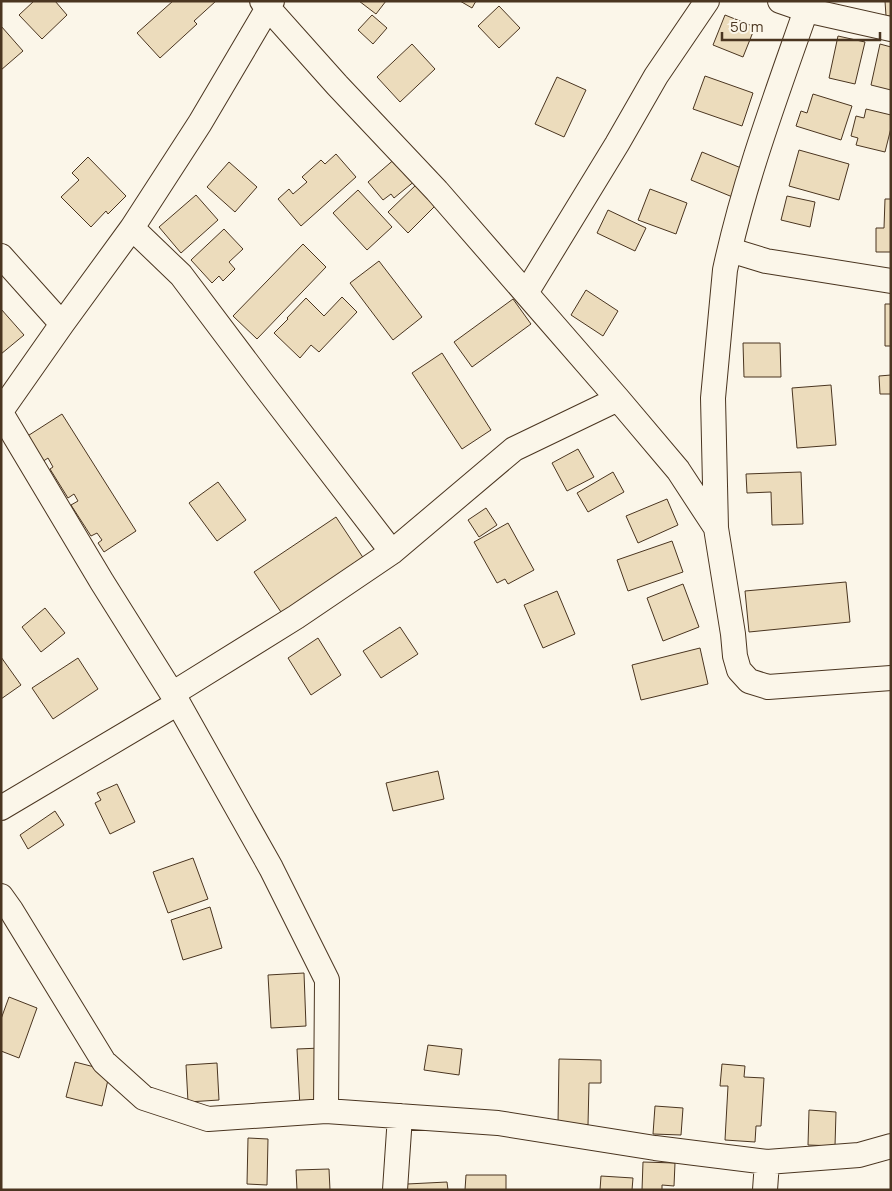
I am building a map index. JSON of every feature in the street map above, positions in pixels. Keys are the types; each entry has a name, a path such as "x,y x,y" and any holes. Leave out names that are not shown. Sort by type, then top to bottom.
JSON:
{"street":[{"path":"526,293 656,76 707,1"},
{"path":"780,1 806,10 891,29"},
{"path":"326,1111 327,980 271,868 175,699 102,582 1,412 132,228 200,123 268,3 337,85 437,191 618,399 678,470 716,528"},
{"path":"806,10 759,144 726,270 713,398 716,528 735,656 739,670 749,681 768,687 891,678"},
{"path":"132,228 182,275 392,552"},
{"path":"730,250 766,261 891,281"},
{"path":"1,256 62,324"},
{"path":"1,808 175,699 392,552 514,449 618,399"},
{"path":"1,896 104,1062 144,1098 208,1118 326,1111 498,1123 655,1148 768,1162 859,1155 891,1146"},
{"path":"396,1190 400,1116"},
{"path":"765,1190 768,1162"}],"building":[{"path":"34,1 55,1 67,15 42,39 19,15"},
{"path":"173,1 216,1 194,21 197,24 160,58 137,33"},
{"path":"359,1 386,1 376,14"},
{"path":"460,1 476,1 472,8"},
{"path":"885,1 891,1 891,16 886,16"},
{"path":"499,6 520,28 499,48 478,26"},
{"path":"372,15 387,28 373,44 358,30"},
{"path":"725,15 755,27 743,57 713,45"},
{"path":"1,26 23,51 1,70"},
{"path":"838,36 865,42 855,84 829,78"},
{"path":"412,44 435,69 400,102 377,77"},
{"path":"880,44 891,47 891,90 871,85"},
{"path":"705,76 753,93 742,126 693,109"},
{"path":"557,77 586,90 564,137 535,124"},
{"path":"813,94 852,106 841,140 796,126 801,111 807,113"},
{"path":"866,109 891,115 891,128 885,152 856,145 858,138 851,136 856,116 864,118"},
{"path":"799,150 849,164 839,200 789,186"},
{"path":"702,152 746,170 735,198 691,180"},
{"path":"336,154 356,177 301,226 278,199 289,189 293,194 307,182 302,177 321,160 325,164"},
{"path":"88,157 126,196 108,214 106,211 91,227 61,197 79,180 72,173"},
{"path":"397,157 416,180 394,198 391,194 383,200 368,182"},
{"path":"229,162 257,187 235,212 207,187"},
{"path":"418,183 438,203 408,233 388,212"},
{"path":"650,189 687,203 676,234 638,220"},
{"path":"358,190 392,227 367,250 333,213"},
{"path":"196,195 218,220 181,253 159,227"},
{"path":"787,196 815,202 810,227 781,220"},
{"path":"885,199 891,199 891,252 876,252 876,228 884,228"},
{"path":"608,210 646,228 635,251 597,233"},
{"path":"224,229 243,249 229,262 235,269 223,281 219,276 212,283 191,260"},
{"path":"303,244 326,267 257,339 233,316"},
{"path":"379,261 422,317 393,340 350,283"},
{"path":"586,290 618,311 603,336 571,315"},
{"path":"342,297 357,312 319,352 311,345 300,358 274,333 306,298 324,316"},
{"path":"513,299 531,324 472,367 454,342"},
{"path":"885,304 891,304 891,346 885,346"},
{"path":"1,309 24,335 1,354"},
{"path":"743,343 780,343 781,377 744,377"},
{"path":"442,353 491,430 462,449 412,373"},
{"path":"891,375 891,394 880,394 879,376"},
{"path":"831,385 836,445 797,448 792,388"},
{"path":"62,414 136,531 104,552 98,543 102,540 97,533 91,536 71,505 78,501 74,494 68,498 50,469 53,467 48,458 42,462 26,437"},
{"path":"578,449 594,477 567,491 552,463"},
{"path":"613,472 624,492 588,512 577,493"},
{"path":"801,472 803,524 772,525 771,492 747,493 746,474"},
{"path":"218,482 246,520 217,541 189,503"},
{"path":"667,499 678,525 638,543 626,516"},
{"path":"486,508 497,525 479,537 468,520"},
{"path":"336,517 364,559 283,615 254,572"},
{"path":"508,523 534,570 508,584 505,579 497,583 474,542"},
{"path":"672,541 683,572 628,591 617,560"},
{"path":"846,582 850,622 749,632 745,591"},
{"path":"683,584 699,627 663,641 647,598"},
{"path":"557,591 575,634 543,648 524,605"},
{"path":"45,608 65,633 41,652 22,627"},
{"path":"400,627 418,654 381,678 363,651"},
{"path":"318,638 341,675 311,695 288,658"},
{"path":"700,648 708,684 641,700 632,665"},
{"path":"1,657 21,685 1,699"},
{"path":"78,658 98,689 53,719 32,688"},
{"path":"438,771 444,799 393,811 386,783"},
{"path":"117,784 135,822 110,834 95,803 101,800 97,793"},
{"path":"55,811 64,825 28,849 20,835"},
{"path":"193,858 208,899 168,913 153,872"},
{"path":"210,907 222,948 183,960 171,920"},
{"path":"304,973 306,1026 271,1028 268,975"},
{"path":"9,997 37,1008 19,1058 1,1051 1,1019"},
{"path":"428,1045 462,1049 459,1075 424,1070"},
{"path":"321,1048 324,1107 300,1108 297,1049"},
{"path":"559,1059 601,1060 601,1083 589,1083 588,1125 558,1124"},
{"path":"75,1062 110,1071 102,1106 66,1097"},
{"path":"217,1063 219,1100 188,1102 186,1065"},
{"path":"722,1064 745,1066 744,1077 764,1078 761,1126 756,1126 755,1142 725,1140 728,1086 720,1086"},
{"path":"655,1106 683,1108 681,1135 653,1134"},
{"path":"809,1110 836,1112 835,1146 808,1145"},
{"path":"248,1138 268,1139 267,1185 247,1184"},
{"path":"643,1162 675,1163 674,1186 662,1185 662,1190 642,1190"},
{"path":"329,1169 330,1190 297,1190 296,1170"},
{"path":"466,1175 506,1175 506,1190 465,1190"},
{"path":"601,1176 633,1178 632,1190 600,1190"},
{"path":"447,1182 448,1190 407,1190 407,1184"}]}
